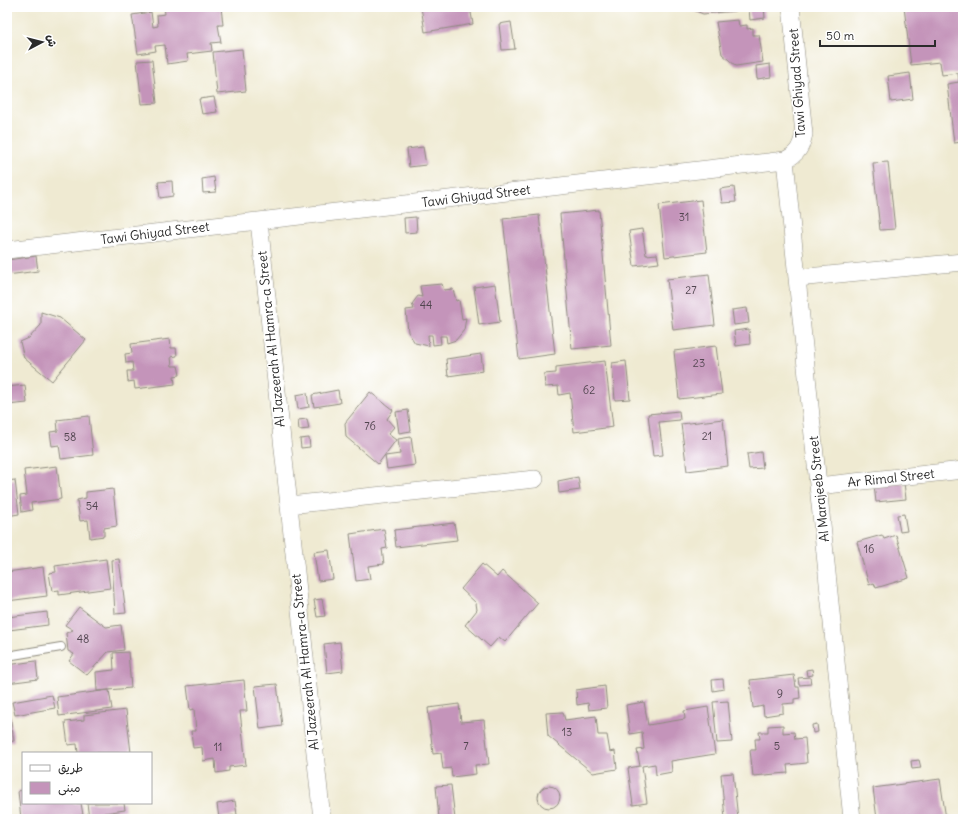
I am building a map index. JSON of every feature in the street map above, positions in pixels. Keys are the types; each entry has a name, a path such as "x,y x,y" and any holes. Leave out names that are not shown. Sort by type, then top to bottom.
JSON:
{"street":[{"name":"Tawi Ghiyad Street","path":"7,250 785,160 793,156 799,150 804,134 791,7"},
{"name":"Al Marajeeb Street","path":"785,160 852,819"},
{"name":"Al Jazeerah Al Hamra-a Street","path":"259,221 322,819"},
{"path":"797,278 963,262"},
{"name":"Ar Rimal Street","path":"818,486 963,470"},
{"path":"289,505 535,479"}],"lane":[{"path":"7,656 61,647"}],"building":[{"path":"164,7 221,7 223,25 218,25 221,42 211,43 212,51 187,54 188,61 167,64 165,45 155,46 156,51 138,54 132,15 151,12 153,27 158,26 157,15 165,14"},
{"path":"421,7 470,7 473,24 425,32"},
{"path":"686,7 736,7 736,11 703,14"},
{"path":"764,7 765,18 750,20 749,8"},
{"path":"904,7 963,7 963,142 954,143 947,84 959,82 958,73 942,75 940,62 911,65"},
{"path":"738,20 739,26 747,25 747,29 753,28 753,35 759,35 763,62 736,66 722,54 716,22"},
{"path":"511,22 515,49 502,50 499,24"},
{"path":"242,49 246,91 217,94 213,52"},
{"path":"152,60 157,103 142,104 137,61"},
{"path":"770,64 771,77 757,79 756,66"},
{"path":"910,73 913,99 891,102 888,76"},
{"path":"214,97 217,112 202,114 199,99"},
{"path":"423,147 426,165 409,167 407,149"},
{"path":"888,162 895,229 880,230 873,163"},
{"path":"214,177 216,192 203,193 202,179"},
{"path":"172,181 173,196 160,198 158,182"},
{"path":"734,187 736,202 722,203 720,189"},
{"path":"701,200 707,252 665,257 659,205"},
{"path":"599,210 611,345 572,349 560,214"},
{"path":"539,215 555,354 519,359 503,219"},
{"path":"416,217 417,232 405,233 404,218"},
{"path":"642,229 646,255 657,254 659,263 634,266 629,231"},
{"path":"36,256 38,271 7,275 7,260"},
{"path":"709,274 715,325 673,330 667,279"},
{"path":"442,284 444,290 453,289 456,301 459,300 462,319 466,318 464,330 456,340 447,343 446,336 440,336 441,344 433,345 432,335 428,335 429,346 415,343 408,332 406,310 414,309 412,304 418,296 422,297 420,286"},
{"path":"495,284 500,322 479,325 474,287"},
{"path":"747,308 749,323 734,325 732,310"},
{"path":"41,312 60,318 86,340 52,381 24,358 20,342 29,338 41,325"},
{"path":"749,329 750,344 736,346 734,331"},
{"path":"170,339 171,348 176,348 177,356 171,357 172,366 178,366 180,375 174,376 175,384 135,389 134,381 128,382 127,371 133,371 132,362 126,363 125,354 132,353 131,344"},
{"path":"716,346 722,394 679,399 674,351"},
{"path":"481,354 483,371 448,376 446,359"},
{"path":"605,361 613,427 574,432 570,393 559,395 558,386 545,387 544,374 556,373 556,367"},
{"path":"626,361 630,399 615,400 612,363"},
{"path":"25,385 27,403 7,405 7,387"},
{"path":"338,390 340,403 314,407 312,395"},
{"path":"370,392 393,410 387,419 394,427 388,434 396,440 378,464 346,437 345,423"},
{"path":"307,393 309,407 298,409 296,395"},
{"path":"408,410 411,431 399,433 396,412"},
{"path":"679,411 680,420 659,422 663,455 653,456 648,414"},
{"path":"89,416 93,455 61,459 59,445 52,446 50,432 58,431 57,420"},
{"path":"307,419 309,429 299,430 298,420"},
{"path":"723,419 728,466 687,471 681,424"},
{"path":"411,437 415,465 387,469 385,456 400,454 398,439"},
{"path":"309,438 310,447 301,448 300,439"},
{"path":"761,452 763,468 749,469 747,454"},
{"path":"57,466 61,499 31,503 32,510 22,512 20,496 27,495 24,470"},
{"path":"578,477 580,490 559,493 558,481"},
{"path":"15,480 19,514 7,516 7,481"},
{"path":"904,483 906,499 876,502 874,485"},
{"path":"113,489 117,526 104,528 104,536 90,538 88,520 80,521 77,500 86,498 86,492"},
{"path":"904,514 907,531 900,532 897,515"},
{"path":"454,523 457,540 396,547 394,530"},
{"path":"384,529 387,548 382,549 384,564 368,566 370,579 356,581 350,534"},
{"path":"882,535 884,539 896,535 909,578 876,588 874,583 869,585 857,542"},
{"path":"329,550 333,579 318,581 314,552"},
{"path":"106,559 110,588 59,595 59,590 52,591 49,573 56,572 55,566"},
{"path":"119,559 126,613 115,614 112,560"},
{"path":"482,564 497,577 502,571 538,603 505,642 499,637 490,647 465,625 477,610 476,603 461,589"},
{"path":"43,567 47,596 7,601 7,572"},
{"path":"322,599 325,616 317,617 314,600"},
{"path":"79,607 106,627 121,625 124,650 108,652 87,675 69,661 74,654 68,651 66,633 73,630 65,625"},
{"path":"47,612 48,625 9,630 8,617"},
{"path":"340,642 343,671 327,673 324,644"},
{"path":"128,652 131,688 97,691 96,672 114,670 113,653"},
{"path":"36,661 38,679 7,683 7,665"},
{"path":"812,669 813,675 807,676 806,670"},
{"path":"794,675 796,687 799,687 800,698 794,699 794,703 783,704 783,713 764,716 763,706 753,708 750,680"},
{"path":"810,677 811,684 799,685 798,678"},
{"path":"723,679 724,689 713,691 712,680"},
{"path":"244,680 247,711 240,711 246,765 229,767 229,771 216,773 215,759 203,761 202,747 193,748 191,731 196,731 194,709 190,710 187,686"},
{"path":"277,684 282,726 260,729 255,686"},
{"path":"605,686 607,708 589,710 588,703 577,705 576,690"},
{"path":"109,690 112,709 59,716 57,697"},
{"path":"52,695 55,708 15,715 12,702"},
{"path":"728,701 732,742 717,743 713,702"},
{"path":"644,702 648,725 685,719 684,711 708,707 715,754 671,761 672,772 656,775 655,764 642,766 647,803 633,805 628,768 640,766 637,750 644,749 642,732 630,734 626,705"},
{"path":"459,704 461,722 484,720 489,764 475,765 476,774 452,777 451,768 443,769 441,753 433,754 428,708"},
{"path":"126,710 131,752 78,752 77,744 68,745 65,722 84,720 84,715"},
{"path":"563,712 565,720 596,716 598,735 607,735 610,752 615,751 617,769 593,773 548,736 546,713"},
{"path":"7,715 10,715 14,741 7,742"},
{"path":"817,724 818,732 813,733 812,725"},
{"path":"783,725 783,733 794,732 795,739 805,738 807,763 787,765 788,773 753,776 750,750 756,750 755,739 760,739 759,732 768,732 768,726"},
{"path":"919,760 921,768 912,769 911,761"},
{"path":"733,773 738,819 725,819 721,774"},
{"path":"940,779 946,819 877,819 873,788"},
{"path":"451,785 455,819 439,819 436,786"},
{"path":"545,786 553,786 560,793 560,801 553,808 545,808 538,801 538,793"},
{"path":"22,790 22,804 81,804 83,815 47,819 21,819 18,791"},
{"path":"235,801 237,815 219,818 217,804"},
{"path":"87,804 124,804 125,810 104,813 105,819 89,819"}]}
